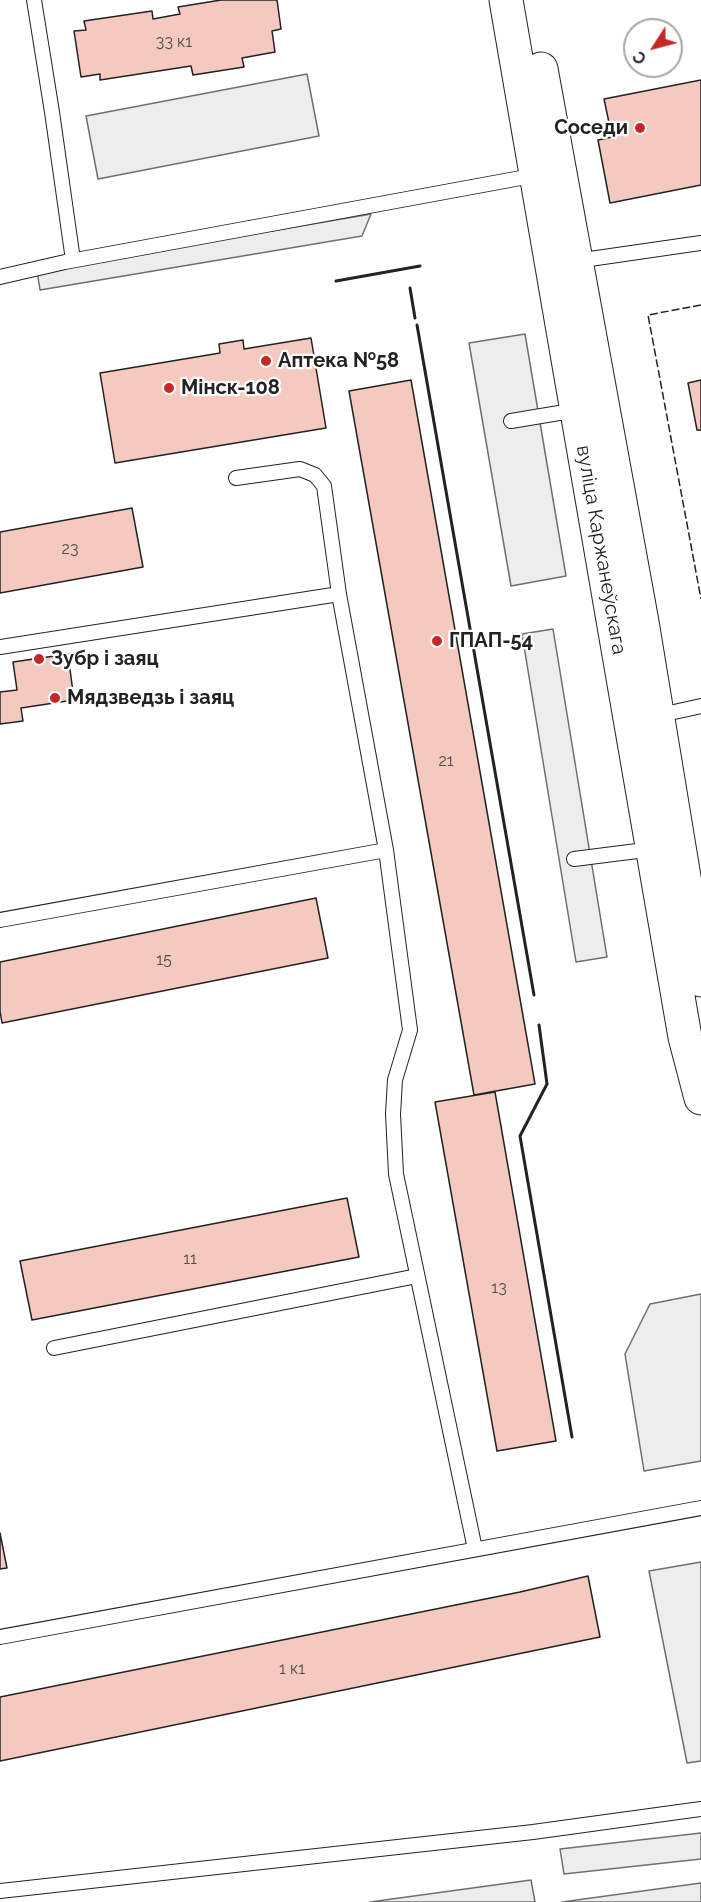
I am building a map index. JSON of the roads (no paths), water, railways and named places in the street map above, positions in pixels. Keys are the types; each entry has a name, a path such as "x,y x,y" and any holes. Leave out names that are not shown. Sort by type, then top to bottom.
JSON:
{"street":[{"name":"вуліца Каржанеўскага","path":"506,0 548,173 590,407 665,847 685,1037 699,1097"},
{"name":"вуліца Каржанеўскага","path":"529,0 548,173"},
{"name":"вуліца Каржанеўскага","path":"665,847 697,944 701,980"}],"lane":[{"path":"34,0 73,260"},
{"path":"0,277 73,260 548,173"},
{"path":"564,263 701,243"},
{"path":"511,421 590,407"},
{"path":"236,478 300,469 315,475 324,486 339,594 386,850 410,1030 395,1080 393,1114 396,1174 475,1550"},
{"path":"0,647 339,594"},
{"path":"644,718 701,706"},
{"path":"574,859 665,847"},
{"path":"0,920 386,850"},
{"path":"54,1348 417,1276"},
{"path":"0,1637 701,1508"},
{"path":"0,1891 533,1832 701,1809"}],"place":[{"name":"Соседи","path":"640,128"},
{"name":"Аптека №58","path":"266,361"},
{"name":"Мінск-108","path":"169,388"},
{"name":"ГПАП-54","path":"437,641"},
{"name":"Зубр і заяц","path":"39,659"},
{"name":"Мядзведзь і заяц","path":"55,698"}]}
